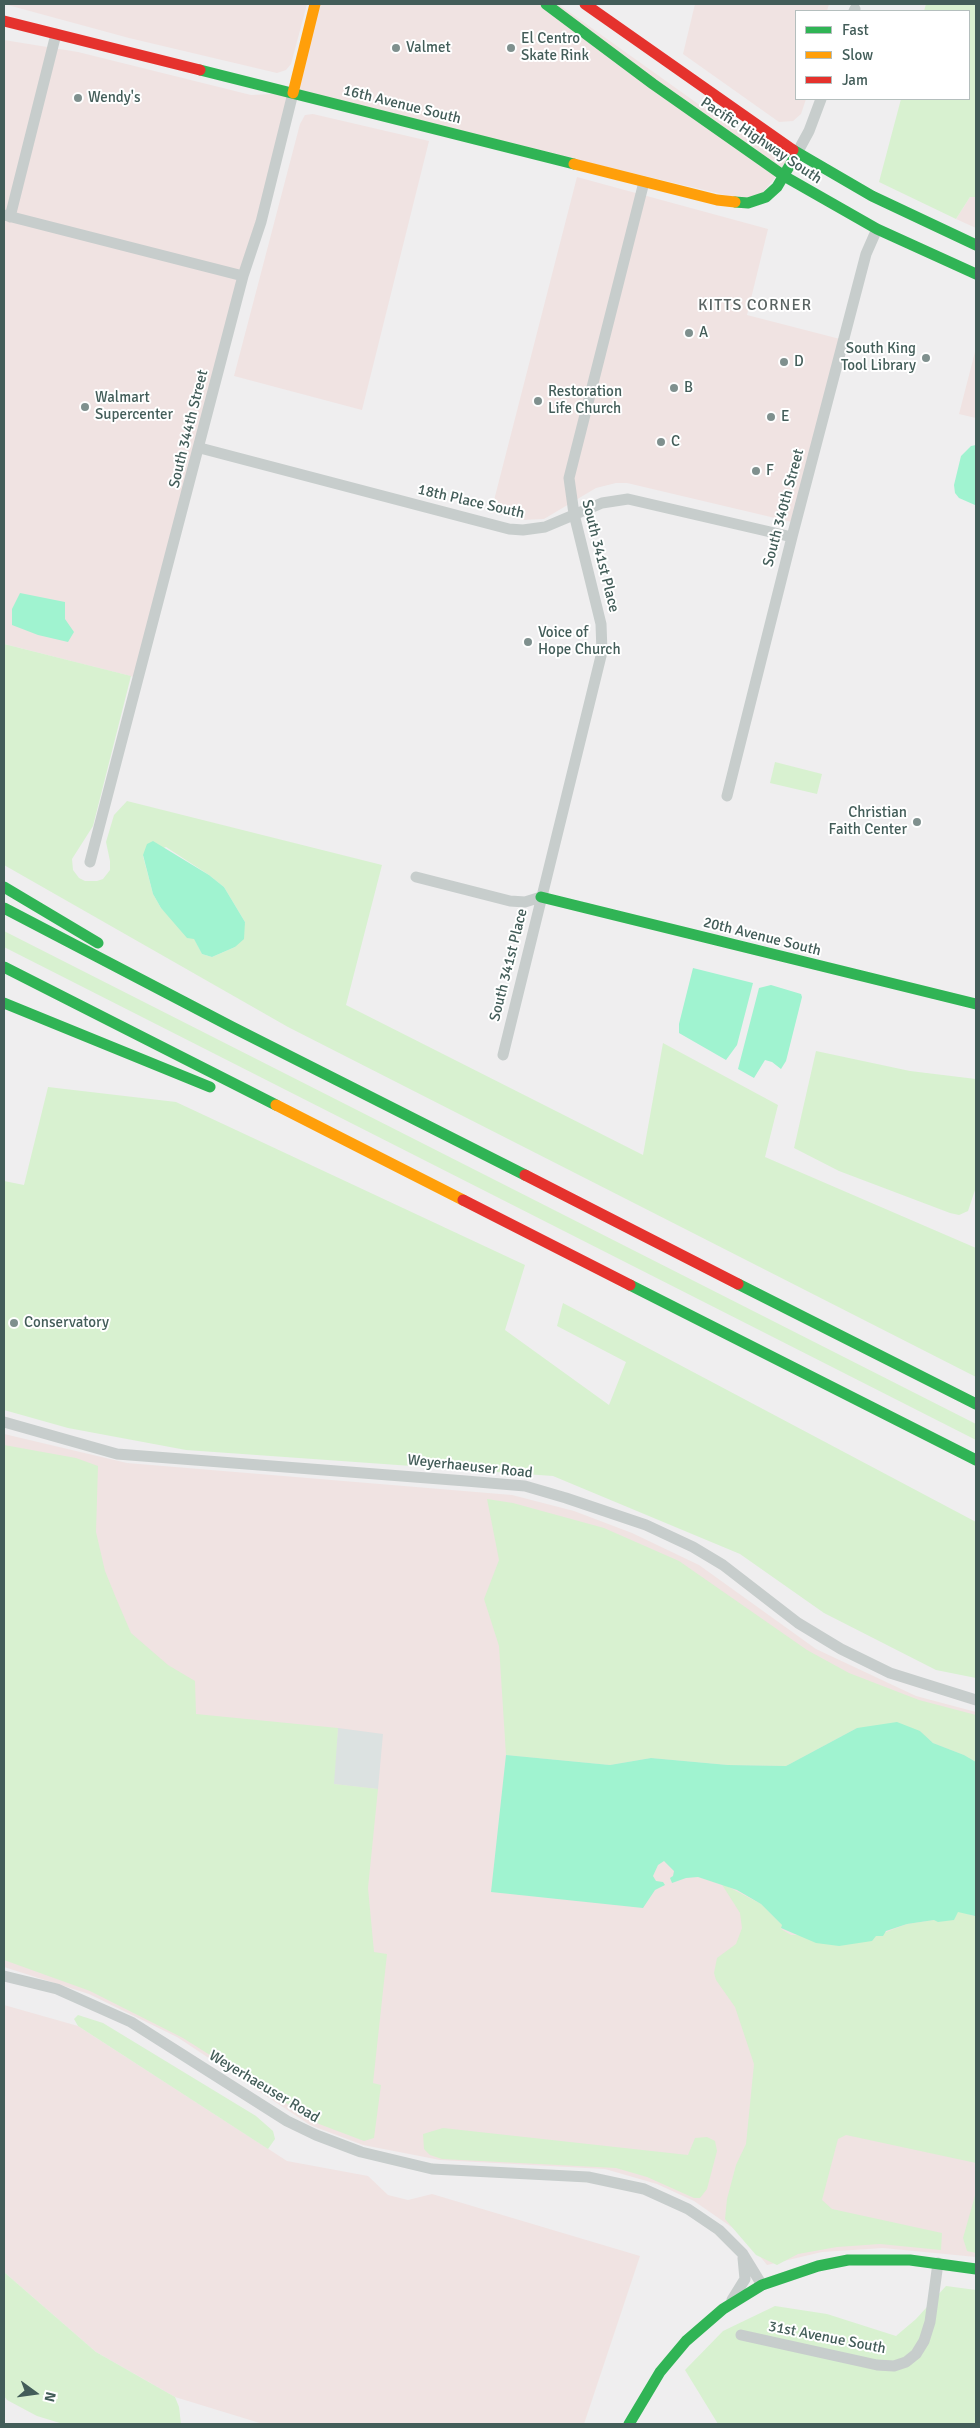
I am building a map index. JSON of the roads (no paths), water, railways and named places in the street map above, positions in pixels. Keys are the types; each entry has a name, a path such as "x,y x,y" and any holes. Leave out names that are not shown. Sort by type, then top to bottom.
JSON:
{"main road":[{"name":"South 344th Street","path":"292,93 315,4"},
{"name":"Pacific Highway South","path":"546,4 660,90 784,176 877,229 976,274"},
{"name":"Pacific Highway South","path":"585,4 731,109 797,153 872,196 976,246"},
{"name":"16th Avenue South","path":"4,21 717,200 748,203 766,198 784,176 797,153"},
{"path":"4,887 55,916 232,1026"},
{"name":"20th Avenue South","path":"541,897 976,1004"},
{"path":"4,908 976,1404"},
{"path":"4,967 976,1460"},
{"path":"7,1005 123,1050 388,1163"},
{"path":"629,2424 648,2390 672,2356 700,2327 728,2305 762,2285 818,2266 848,2260 879,2258 938,2263 976,2269"}],"street":[{"path":"56,34 7,216 243,276"},
{"name":"South 344th Street","path":"90,862 200,448 243,276 261,222 292,93"},
{"path":"797,153 809,131 821,100"},
{"name":"South 341st Place","path":"502,1055 602,652 602,624 569,488 571,467 644,182"},
{"name":"South 340th Street","path":"727,796 866,254 877,229"},
{"name":"18th Place South","path":"200,448 509,529 535,530 556,523 602,502 634,499 792,537"},
{"path":"416,877 510,901 525,902 541,897"},
{"name":"Weyerhaeuser Road","path":"4,1422 117,1454 525,1486 646,1525 693,1547 723,1565 798,1623 848,1652 890,1673 976,1700"},
{"name":"Weyerhaeuser Road","path":"4,1976 57,1989 130,2022 262,2106 316,2135 361,2152 432,2169 588,2177 644,2189 688,2209 719,2230 742,2254 762,2285"},
{"path":"728,2305 745,2279 742,2254"},
{"name":"31st Avenue South","path":"741,2335 877,2365 894,2366 906,2362 916,2354 924,2341 930,2322 938,2263"}],"place":[{"name":"Valmet","path":"396,48"},
{"name":"El Centro Skate Rink","path":"511,48"},
{"name":"Wendy's","path":"78,98"},
{"name":"A","path":"689,333"},
{"name":"South King Tool Library","path":"926,358"},
{"name":"D","path":"784,362"},
{"name":"B","path":"674,388"},
{"name":"Restoration Life Church","path":"538,401"},
{"name":"Walmart Supercenter","path":"85,407"},
{"name":"E","path":"771,417"},
{"name":"C","path":"661,442"},
{"name":"F","path":"756,471"},
{"name":"Voice of Hope Church","path":"528,642"},
{"name":"Christian Faith Center","path":"917,822"},
{"name":"Conservatory","path":"14,1323"}],"district":[{"name":"KITTS CORNER","path":"755,306"}]}
